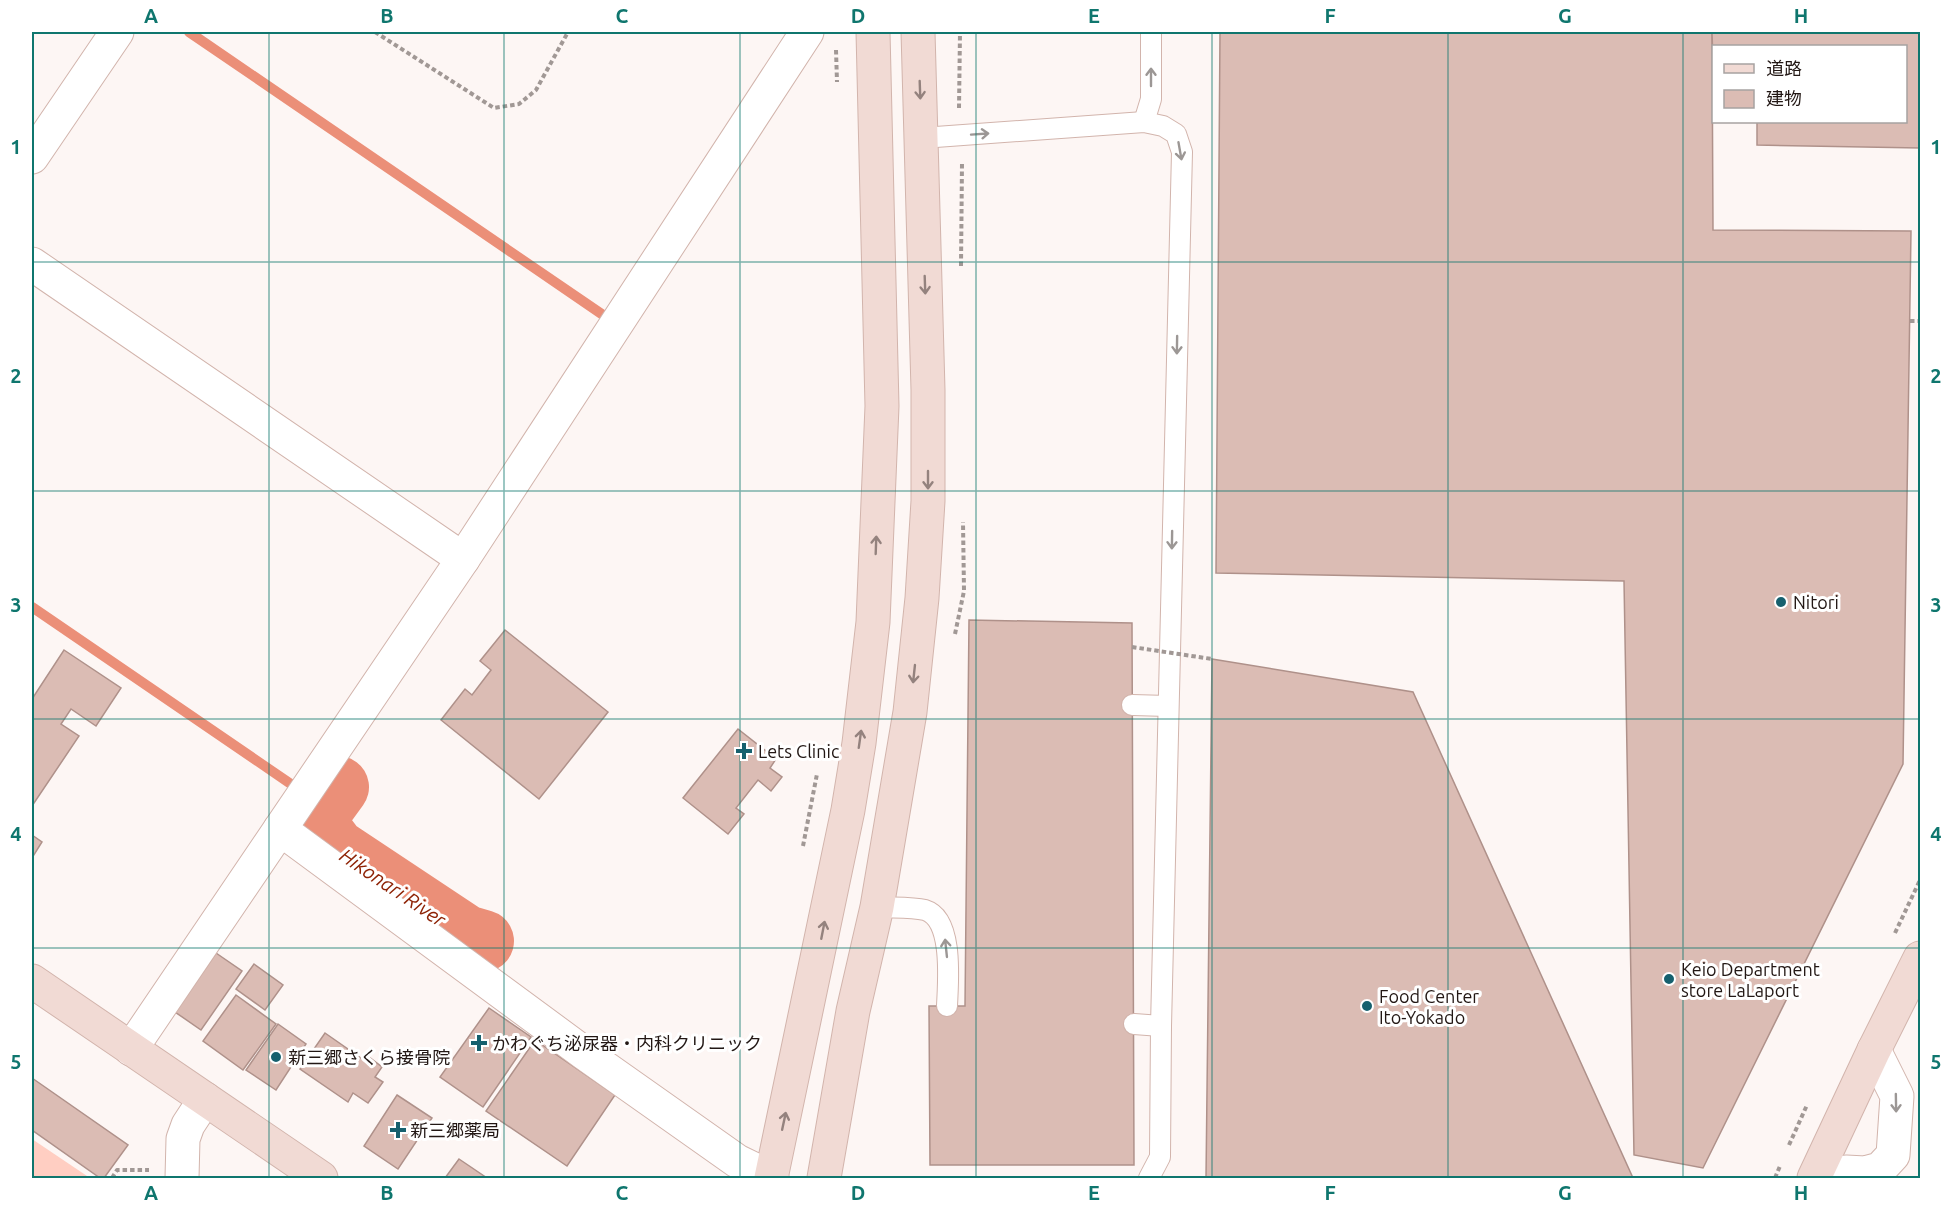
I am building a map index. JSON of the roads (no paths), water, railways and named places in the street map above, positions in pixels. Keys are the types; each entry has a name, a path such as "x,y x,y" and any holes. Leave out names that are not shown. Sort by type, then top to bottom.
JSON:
{"street":[{"path":"32,157 117,32"},
{"path":"280,829 584,1053 736,1161 771,1178 848,810 859,742 873,622 882,406 873,32"},
{"path":"824,1179 853,1011 877,907 910,712 924,566 928,501 928,390 918,32"},
{"path":"131,1048 821,37"},
{"path":"32,264 463,559"},
{"path":"1814,1179 1920,958"},
{"path":"32,981 321,1179"},
{"path":"1828,1179 1846,1172 1865,1173 1881,1169 1893,1155 1897,1096 1874,1050"},
{"path":"171,1174 188,1125 205,1099"}],"lane":[{"path":"1144,122 1151,99 1151,32"},
{"path":"922,138 1144,122 1164,126 1176,134 1182,152 1168,706 1160,1157 1149,1179"},
{"path":"1132,705 1168,706"},
{"path":"877,907 924,910 935,916 944,929 957,983 947,1006"},
{"path":"1134,1024 1161,1026"}],"waterway":[{"path":"189,32 606,317"},
{"path":"32,607 323,806"},
{"name":"Hikonari River","path":"338,787 322,809 320,829 335,849 466,936 483,941"}],"place":[{"name":"Nitori","path":"1781,602"},
{"name":"Lets Clinic","path":"744,751"},
{"name":"Keio Department store LaLaport","path":"1669,979"},
{"name":"Food Center Ito-Yokado","path":"1367,1006"},
{"name":"かわぐち泌尿器・内科クリニック","path":"479,1043"},
{"name":"新三郷さくら接骨院","path":"276,1057"},
{"name":"新三郷薬局","path":"398,1130"}]}
